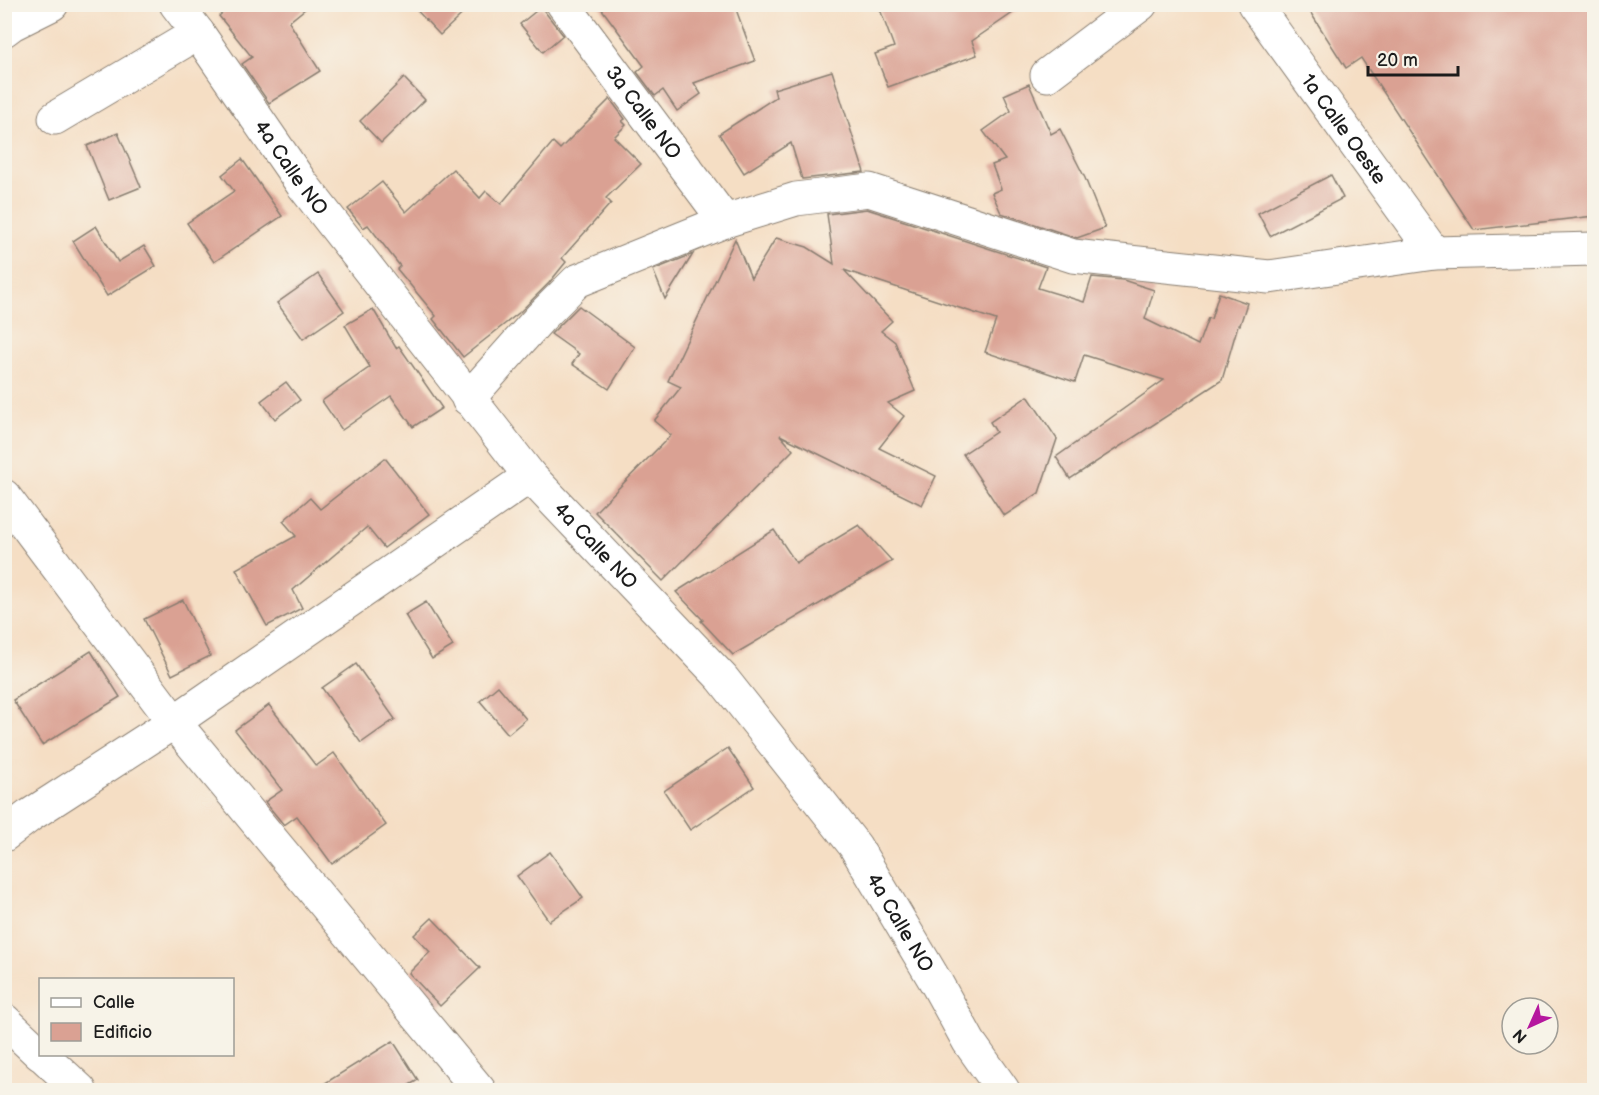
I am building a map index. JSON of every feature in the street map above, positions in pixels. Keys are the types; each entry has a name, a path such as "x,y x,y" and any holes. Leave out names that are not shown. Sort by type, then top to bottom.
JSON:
{"street":[{"path":"4,30 52,4"},
{"name":"4a Calle NO","path":"176,4 302,184 530,476 722,678 855,846 969,1042 1003,1090"},
{"name":"3a Calle NO","path":"563,4 724,221"},
{"path":"1047,75 1141,4"},
{"name":"1a Calle Oeste","path":"1254,4 1434,253"},
{"path":"55,118 198,33"},
{"path":"468,399 540,318 577,281 724,221 796,199 869,190 1073,255 1269,276 1434,253 1594,249"},
{"path":"4,835 174,722 530,476"},
{"path":"4,496 174,722 479,1090"},
{"path":"4,1020 39,1052"},
{"path":"43,1056 80,1090"}],"building":[{"path":"233,4 311,4 289,22 320,71 269,103 242,64 252,57 219,16"},
{"path":"411,4 473,4 440,35"},
{"path":"598,4 734,4 755,61 694,83 701,94 677,111 663,90 655,96 637,72 644,66"},
{"path":"878,4 1026,4 972,41 977,55 888,87 875,54 894,47"},
{"path":"1305,4 1594,4 1594,216 1474,230 1361,58 1346,68"},
{"path":"541,7 563,35 543,52 520,24"},
{"path":"832,71 864,172 802,179 791,143 744,173 719,134 776,97 774,89"},
{"path":"404,78 425,100 381,143 360,121"},
{"path":"1029,84 1051,134 1060,129 1085,178 1105,228 1077,238 1001,213 992,193 1001,189 992,165 1005,160 983,131 1011,111 1004,95"},
{"path":"610,99 625,119 622,121 626,125 614,137 641,164 606,198 611,203 562,258 566,262 549,283 520,312 463,357 433,319 436,316 397,269 400,266 368,225 363,228 348,209 382,182 406,212 453,169 480,198 486,191 501,204 553,142 560,149"},
{"path":"118,133 141,187 109,200 87,146"},
{"path":"242,159 282,216 214,262 187,223 234,191 222,175"},
{"path":"1331,175 1343,198 1270,236 1258,213"},
{"path":"867,209 1046,267 1038,288 1084,302 1092,277 1123,280 1154,290 1145,319 1198,345 1208,318 1211,319 1219,293 1247,303 1222,380 1070,479 1056,457 1164,380 1084,355 1075,382 985,352 996,320 844,270 892,321 881,331 895,342 915,391 888,403 904,416 879,448 936,476 922,505 780,435 793,450 663,581 595,512 671,435 654,421 681,387 668,381 735,239 751,278 776,238 807,247 834,264 827,214"},
{"path":"96,226 118,262 144,246 156,266 107,296 73,241"},
{"path":"693,254 665,299 653,270"},
{"path":"318,274 344,311 303,339 277,303"},
{"path":"579,306 635,347 609,389 572,364 579,354 551,334"},
{"path":"373,309 396,348 399,346 442,408 413,427 391,396 342,430 322,401 370,367 345,325"},
{"path":"286,382 300,400 275,419 261,401"},
{"path":"1028,396 1057,439 1039,493 1004,516 963,454 996,432 990,422"},
{"path":"385,458 429,514 384,548 367,527 293,590 302,608 267,626 236,569 296,536 283,521 310,498 320,509"},
{"path":"859,525 892,561 733,655 676,592 774,530 796,563"},
{"path":"183,600 210,656 172,675 144,619"},
{"path":"426,602 453,646 432,659 405,615"},
{"path":"91,651 120,697 42,745 13,700"},
{"path":"356,664 395,719 361,743 322,688"},
{"path":"498,686 526,719 508,734 480,701"},
{"path":"269,705 316,766 334,753 386,825 332,864 297,816 284,825 265,802 282,790 235,730"},
{"path":"728,748 754,787 690,830 664,791"},
{"path":"550,852 583,898 549,921 517,876"},
{"path":"432,918 480,968 440,1006 409,973 430,952 414,935"},
{"path":"393,1041 418,1080 401,1090 314,1090"}]}
